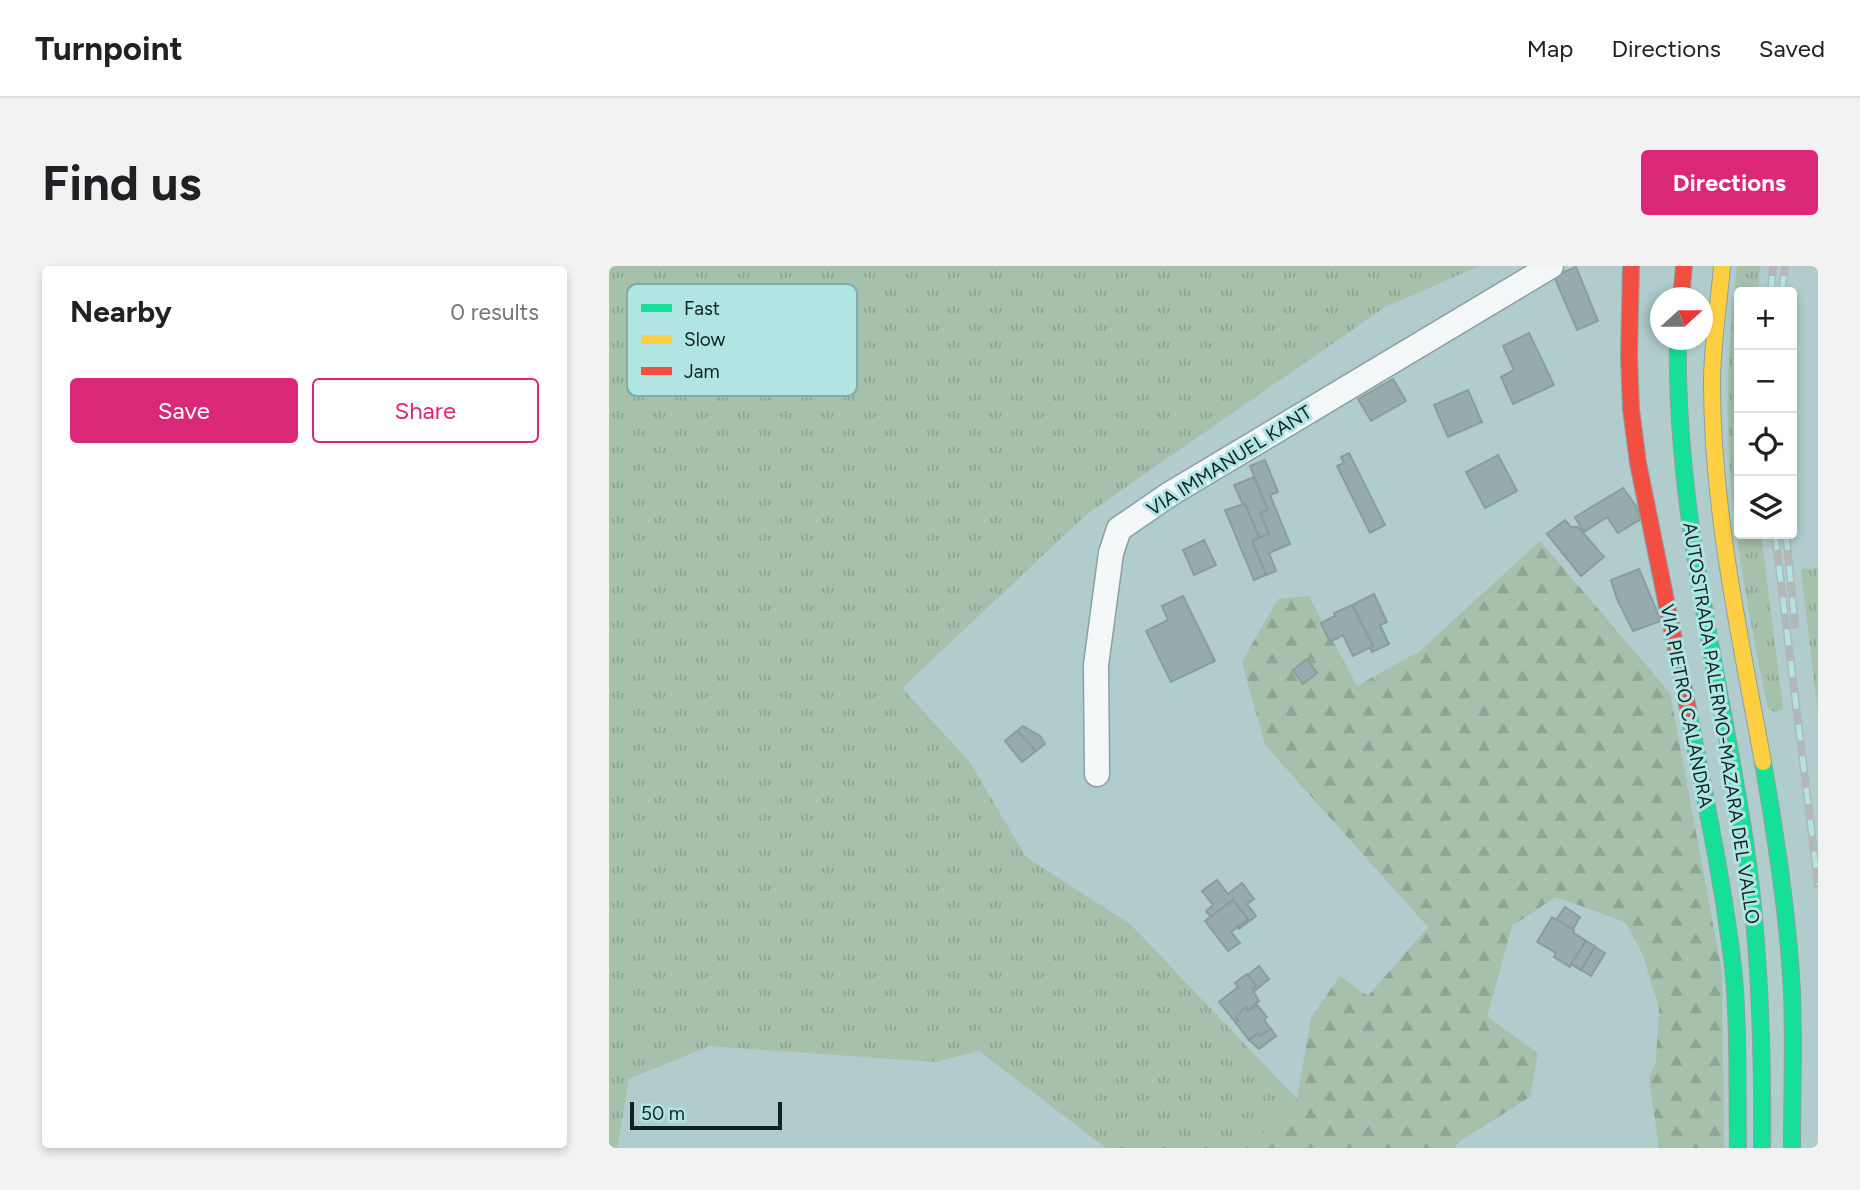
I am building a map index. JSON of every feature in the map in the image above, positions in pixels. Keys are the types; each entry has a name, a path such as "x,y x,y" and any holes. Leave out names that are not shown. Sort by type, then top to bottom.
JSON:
{"main road":[{"name":"VIA PIETRO CALANDRA","path":"1631,266 1629,356 1633,422 1638,463 1660,563 1724,897 1733,969 1737,1038 1738,1148"},
{"path":"1682,287 1684,266"},
{"name":"AUTOSTRADA PALERMO-MAZARA DEL VALLO","path":"1721,266 1712,380 1714,445 1728,570 1773,820 1788,934 1793,1034 1792,1148"},
{"name":"AUTOSTRADA PALERMO-MAZARA DEL VALLO","path":"1678,350 1679,425 1691,541 1744,831 1756,928 1763,1031 1762,1148"}],"street":[{"name":"VIA IMMANUEL KANT","path":"1097,774 1096,666 1111,553 1119,529 1170,494 1551,266"}],"green space":[{"path":"609,266 1479,266 1385,307 1087,514 902,688 969,761 1026,857 1130,924 1297,1099 1249,1148 1106,1148 979,1051 935,1062 709,1046 629,1079 617,1148 609,1148"},
{"path":"1737,266 1760,266 1758,287 1735,287"},
{"path":"1734,297 1734,510 1728,419"},
{"path":"1737,539 1762,539 1783,709 1775,712 1768,709"},
{"path":"1540,541 1670,693 1722,972 1724,1148 1659,1148 1649,1078 1656,1062 1659,1007 1642,953 1625,922 1556,897 1512,926 1487,1017 1538,1053 1530,1097 1460,1141 1454,1148 1249,1148 1297,1099 1311,1018 1340,976 1368,996 1428,927 1265,745 1242,662 1278,599 1309,596 1357,686 1420,651"},
{"path":"1818,568 1818,714 1801,569"}],"building":[{"path":"1576,267 1598,321 1577,330 1554,276"},
{"path":"1529,333 1554,385 1513,404 1501,377 1514,370 1503,346"},
{"path":"1393,379 1406,401 1371,421 1358,399"},
{"path":"1468,390 1482,422 1448,437 1434,405"},
{"path":"1349,453 1385,525 1370,533 1337,466 1344,463 1341,457"},
{"path":"1498,455 1517,491 1485,508 1466,472"},
{"path":"1265,460 1278,492 1270,495 1290,544 1269,553 1276,571 1266,575 1252,541 1269,534 1260,513 1268,510 1250,466"},
{"path":"1254,477 1268,510 1260,513 1269,534 1259,537 1234,485"},
{"path":"1623,488 1636,506 1641,519 1618,533 1607,517 1584,532 1575,517"},
{"path":"1245,504 1259,538 1252,541 1266,575 1254,580 1225,510"},
{"path":"1565,520 1571,527 1578,527 1604,557 1581,576 1547,534"},
{"path":"1204,540 1216,565 1194,575 1183,550"},
{"path":"1639,569 1661,621 1633,631 1611,580"},
{"path":"1374,594 1387,622 1380,625 1389,644 1372,652 1370,648 1373,646 1352,605"},
{"path":"1183,596 1215,661 1171,682 1146,631 1168,620 1162,606"},
{"path":"1352,605 1373,646 1353,656 1343,635 1330,642 1321,623 1335,616 1334,613"},
{"path":"1307,659 1317,673 1303,684 1293,670"},
{"path":"1023,726 1040,736 1045,744 1036,751 1017,731"},
{"path":"1017,731 1036,751 1022,762 1005,741"},
{"path":"1217,880 1228,894 1242,883 1254,899 1247,904 1256,916 1239,929 1248,919 1233,900 1211,917 1206,911 1213,905 1202,891"},
{"path":"1233,900 1248,919 1231,932 1240,943 1228,951 1205,921"},
{"path":"1565,907 1580,917 1573,929 1556,920"},
{"path":"1552,917 1586,941 1570,967 1554,957 1556,953 1537,942"},
{"path":"1586,941 1595,946 1581,970 1571,964"},
{"path":"1595,947 1605,953 1591,976 1581,970"},
{"path":"1259,966 1269,979 1253,992 1252,989 1256,986 1248,975"},
{"path":"1247,974 1256,986 1252,989 1259,1001 1248,1011 1246,1007 1236,1017 1239,1021 1236,1023 1219,1002 1238,987 1235,983"},
{"path":"1257,1005 1267,1017 1264,1020 1271,1029 1260,1036 1258,1033 1249,1040 1236,1023 1239,1021 1236,1017 1246,1007 1248,1011"},
{"path":"1271,1029 1276,1036 1259,1049 1249,1040 1258,1033 1260,1036"}],"railway":[{"path":"1771,287 1773,266"},
{"path":"1783,287 1785,266"},
{"path":"1776,539 1818,885"},
{"path":"1786,539 1795,625"}],"traffic: fast":[{"path":"1678,350 1679,404 1691,530 1735,779 1754,918 1761,1033 1762,1148"},
{"path":"1688,709 1719,870 1733,967 1737,1035 1738,1148"},
{"path":"1763,762 1788,934 1793,1031 1792,1148"}],"traffic: slow":[{"path":"1722,266 1712,368 1713,431 1729,573 1763,762"}],"traffic: jam":[{"path":"1631,266 1631,409 1638,463 1688,709"},
{"path":"1682,287 1684,266"}]}
